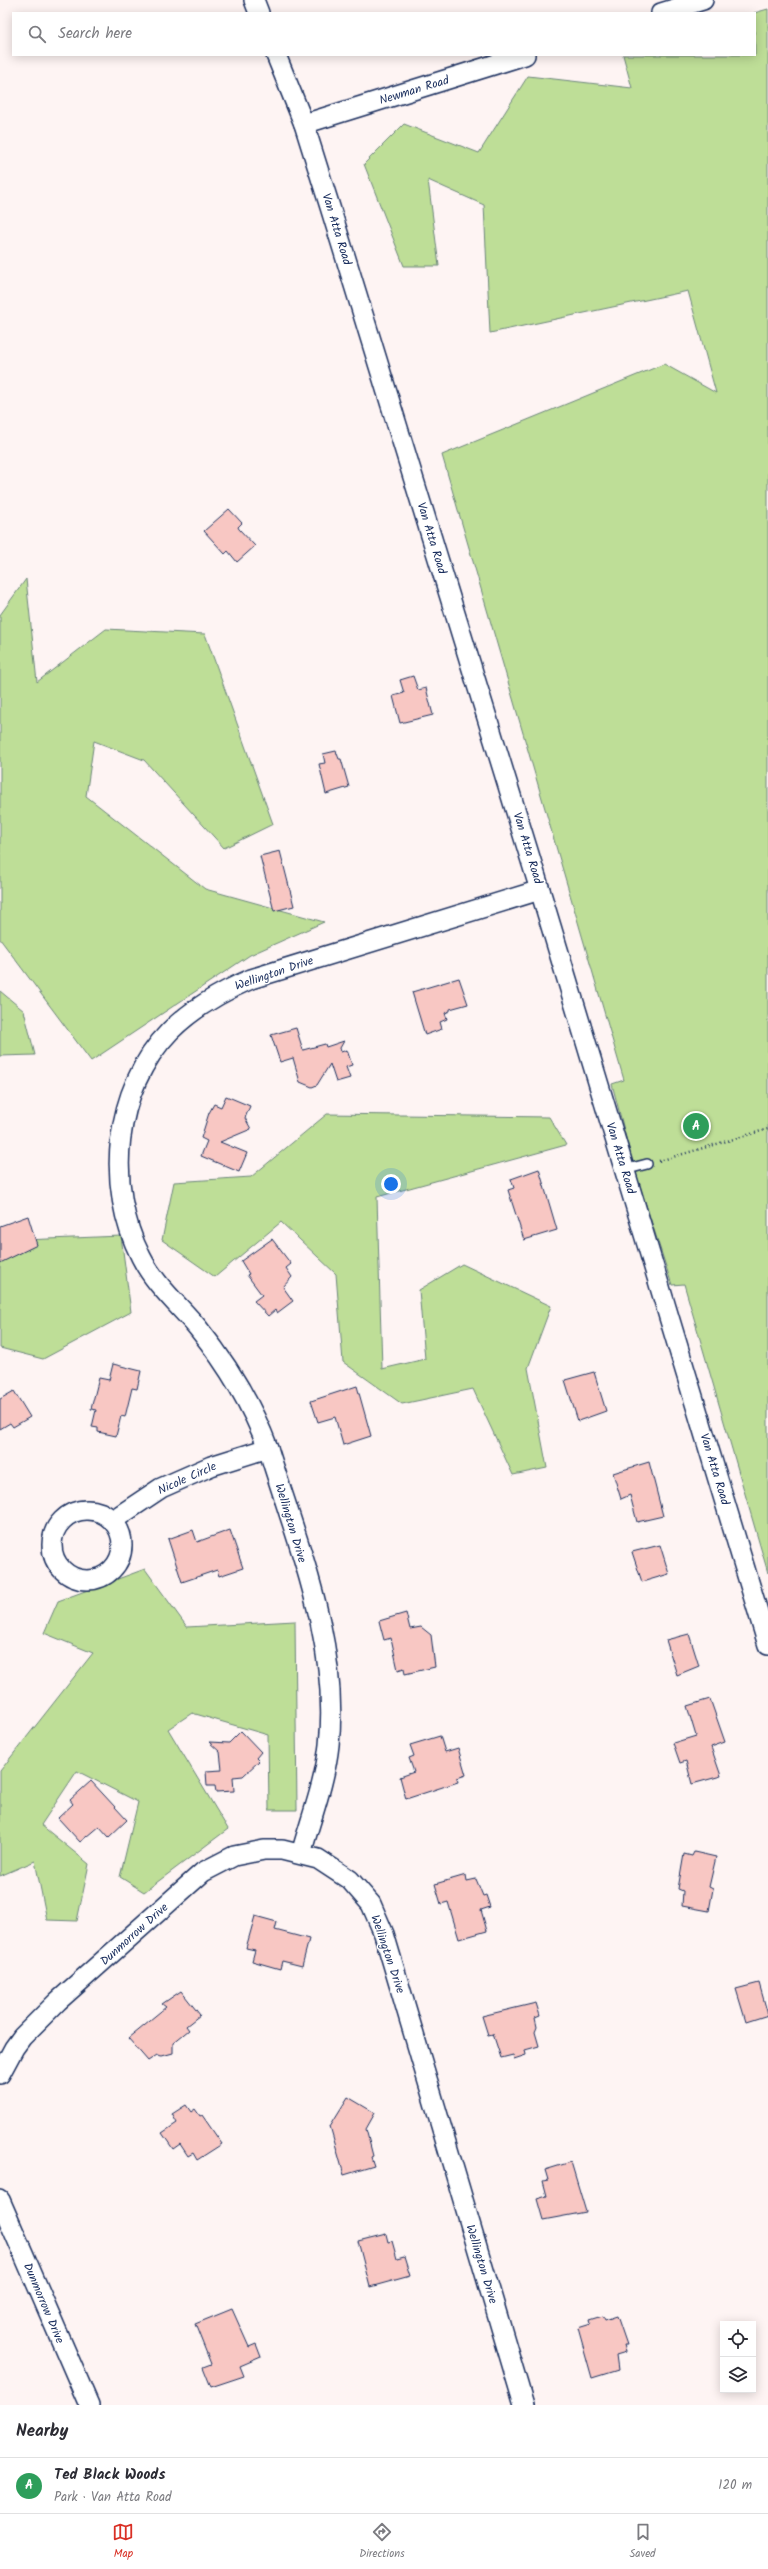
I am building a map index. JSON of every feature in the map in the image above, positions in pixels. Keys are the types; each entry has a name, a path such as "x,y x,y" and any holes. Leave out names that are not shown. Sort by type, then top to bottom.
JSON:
{"street":[{"path":"254,0 259,12"},
{"path":"663,12 703,0"},
{"name":"Van Atta Road","path":"276,56 304,124 540,890 768,1645"},
{"name":"Newman Road","path":"304,124 522,56"},
{"name":"Wellington Drive","path":"524,2405 384,1934 371,1904 350,1880 329,1866 301,1854 329,1746 331,1682 319,1617 268,1448 239,1383 202,1332 150,1273 141,1257 129,1226 120,1189 118,1156 122,1130 130,1097 145,1067 157,1046 170,1031 192,1011 231,988 251,979 540,890"},
{"name":"Nicole Circle","path":"113,1520 161,1488 211,1466 268,1448"},
{"name":"Dunmorrow Drive","path":"0,2074 14,2048 58,2001 203,1872 223,1860 249,1852 282,1850 301,1854"},
{"name":"Dunmorrow Drive","path":"0,2200 89,2405"}],"lane":[{"path":"624,1170 647,1164"}],"path":[{"path":"647,1164 768,1129"}],"green space":[{"path":"768,9 768,1573 684,1284 672,1285 634,1168 612,1084 624,1080 442,455 664,364 716,393 688,291 490,333 484,205 428,180 439,266 404,266 364,164 404,124 479,153 528,76 632,88 623,56 756,56 756,12"},
{"path":"26,579 37,682 106,629 205,634 273,824 224,848 144,760 94,741 86,796 205,889 324,922 250,955 91,1061 0,939 0,615"},
{"path":"0,991 24,1011 35,1055 0,1056"},
{"path":"327,1114 549,1117 566,1145 377,1197 382,1369 425,1359 419,1290 462,1264 551,1306 528,1368 547,1468 513,1475 473,1389 402,1404 343,1362 336,1274 281,1222 215,1277 162,1240 174,1182 251,1177"},
{"path":"121,1236 131,1312 43,1359 0,1348 0,1241"},
{"path":"145,1569 187,1627 295,1621 297,1810 269,1810 268,1735 192,1713 168,1729 228,1829 144,1892 120,1877 138,1802 77,1771 41,1825 89,1864 77,1921 47,1920 35,1861 0,1876 0,1771 93,1653 44,1633 58,1601"}],"building":[{"path":"229,509 242,523 238,527 239,529 255,546 237,562 228,551 225,554 204,531"},
{"path":"413,676 418,690 426,688 433,715 400,723 393,696 404,693 400,680"},
{"path":"336,751 339,759 341,759 349,787 326,794 319,764 325,763 323,754"},
{"path":"280,851 294,906 274,911 260,856"},
{"path":"459,978 468,1004 450,1009 450,1011 445,1013 447,1019 440,1022 442,1029 425,1035 412,992"},
{"path":"296,1028 303,1050 325,1044 326,1047 344,1041 340,1048 341,1052 347,1050 352,1065 346,1067 350,1078 336,1082 330,1064 317,1085 312,1087 300,1082 293,1058 280,1062 271,1035"},
{"path":"226,1096 250,1106 245,1118 251,1129 220,1142 247,1153 239,1172 201,1156 207,1141 201,1138 209,1113 214,1104 221,1107"},
{"path":"539,1169 557,1230 524,1240 508,1190 514,1188 511,1179"},
{"path":"28,1216 37,1245 0,1263 0,1226"},
{"path":"272,1239 291,1264 286,1268 292,1277 283,1287 293,1301 277,1313 275,1310 268,1316 254,1301 262,1295 247,1275 249,1274 241,1261"},
{"path":"113,1364 141,1371 137,1389 132,1388 125,1417 121,1416 116,1436 98,1432 98,1428 92,1427 96,1410 91,1409 99,1378 109,1380"},
{"path":"594,1372 606,1411 578,1421 565,1380"},
{"path":"357,1386 371,1436 343,1445 335,1417 318,1422 311,1401"},
{"path":"14,1391 30,1417 13,1427 10,1423 0,1429 0,1399"},
{"path":"649,1462 663,1516 637,1522 630,1495 621,1499 613,1473"},
{"path":"193,1530 197,1542 230,1530 243,1568 219,1576 217,1570 182,1582 168,1539"},
{"path":"660,1545 669,1574 642,1582 632,1552"},
{"path":"406,1613 410,1629 421,1627 431,1635 435,1667 405,1674 404,1668 398,1670 391,1638 384,1640 379,1621"},
{"path":"689,1634 699,1666 677,1675 666,1640"},
{"path":"710,1699 725,1742 711,1747 721,1776 692,1784 686,1761 680,1763 673,1743 696,1736 687,1706"},
{"path":"241,1731 261,1752 256,1758 259,1761 243,1776 233,1777 234,1791 216,1792 215,1786 207,1786 206,1771 222,1770 220,1752 209,1742 229,1743"},
{"path":"440,1736 445,1752 458,1748 466,1775 457,1778 458,1782 406,1799 400,1777 414,1772 409,1758 414,1756 410,1745"},
{"path":"91,1781 127,1820 109,1837 99,1826 80,1842 58,1818 73,1804 70,1800"},
{"path":"694,1852 716,1857 709,1887 713,1889 709,1911 682,1906 683,1891 678,1889 684,1854 692,1856"},
{"path":"466,1875 467,1881 476,1879 483,1896 486,1895 490,1907 481,1910 487,1931 459,1939 448,1902 441,1904 435,1884"},
{"path":"255,1916 277,1922 275,1930 309,1939 302,1966 282,1961 280,1969 252,1961 255,1950 246,1948"},
{"path":"759,1983 768,2015 746,2022 736,1989"},
{"path":"181,1991 200,2015 186,2026 189,2030 173,2043 173,2053 162,2056 157,2055 148,2061 128,2038 166,2007 162,2004"},
{"path":"536,2003 540,2016 535,2018 537,2027 535,2032 539,2046 525,2050 526,2055 514,2059 513,2055 501,2058 493,2034 488,2035 482,2016"},
{"path":"348,2097 375,2113 366,2129 374,2166 344,2175 330,2126"},
{"path":"186,2105 191,2112 195,2109 200,2116 202,2115 222,2144 197,2160 193,2153 188,2156 180,2144 173,2149 162,2133 177,2123 172,2114"},
{"path":"571,2162 586,2212 543,2220 537,2199 547,2196 543,2181 548,2180 545,2170"},
{"path":"386,2234 388,2242 392,2241 397,2259 404,2257 410,2276 370,2287 358,2241"},
{"path":"232,2309 249,2347 256,2344 261,2357 240,2366 244,2376 211,2387 203,2367 211,2364 195,2324"},
{"path":"603,2316 605,2320 617,2316 627,2345 624,2345 626,2352 616,2355 618,2370 592,2378 578,2328 591,2324 590,2320"}],"place":[{"name":"Ted Black Woods","path":"696,1126"}]}
